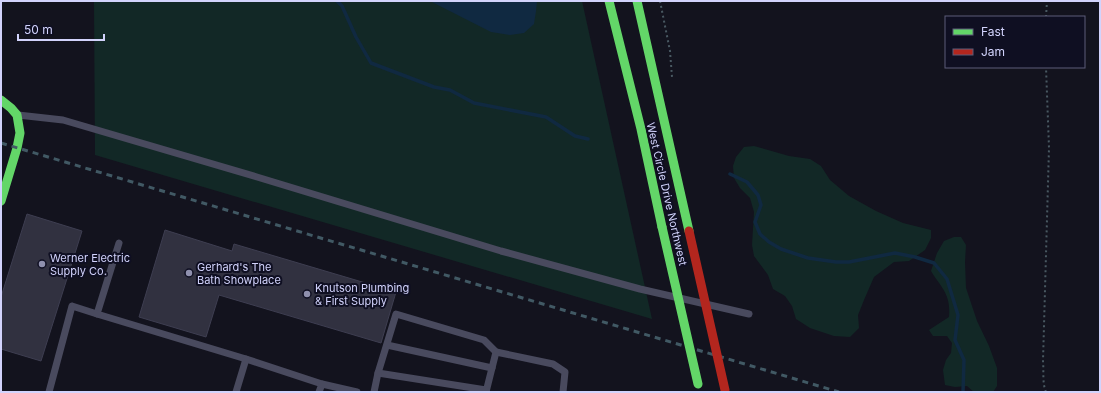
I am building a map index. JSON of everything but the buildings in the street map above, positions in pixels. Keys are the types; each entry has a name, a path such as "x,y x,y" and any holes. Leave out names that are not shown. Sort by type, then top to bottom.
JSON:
{"main road":[{"name":"West Circle Drive Northwest","path":"609,1 640,129 698,388"},
{"name":"West Circle Drive Northwest","path":"637,1 726,391"},
{"path":"1,100 17,115 20,133 1,201"}],"lane":[{"path":"17,115 63,120 501,251 640,289 749,314"},
{"path":"97,314 119,243"},
{"path":"49,392 72,306 246,359 322,384 357,392"},
{"path":"374,392 378,373 396,314 484,340 496,352 553,364 566,372 563,392"},
{"path":"386,345 492,368"},
{"path":"378,373 486,391 496,352"},
{"path":"236,392 246,359"},
{"path":"319,392 322,384"}],"path":[{"path":"1046,16 1047,1"},
{"path":"1046,68 1049,148 1043,361 1044,384 1046,392"}],"green space":[{"path":"94,1 582,1 652,319 95,155"},
{"path":"754,146 789,156 810,159 821,166 830,180 849,196 876,211 903,223 931,230 931,238 925,250 909,261 894,262 874,277 858,315 859,328 850,337 834,336 810,328 796,319 792,306 785,296 773,289 768,275 754,256 752,245 754,212 750,198 740,188 734,178 733,166 736,157 744,147"},
{"path":"954,237 961,237 966,245 966,288 977,321 989,346 997,368 997,386 993,392 974,392 967,386 955,387 945,385 943,370 946,360 951,353 952,343 947,336 933,336 929,330 949,317 949,303 947,297 931,271 937,253 944,241"}],"water":[{"path":"430,1 537,1 534,24 524,33 510,35 491,32"}],"waterway":[{"path":"337,1 342,6 356,37 371,63 434,87 450,90 474,103 546,117 575,136 588,139"},
{"path":"730,174 747,182 758,195 761,205 755,222 760,234 769,242 781,249 808,258 836,262 849,262 895,253 934,263 947,279 958,315 955,340 964,360 963,392"}],"railway":[{"path":"1,143 839,392"}],"traffic: fast":[{"path":"609,1 641,129 662,227"},
{"path":"637,1 689,231"},
{"path":"1,100 17,115 20,133 1,201"},
{"path":"662,227 698,384"}],"traffic: jam":[{"path":"689,231 725,390"}],"place":[{"name":"Werner Electric Supply Co.","path":"42,264"},
{"name":"Gerhard's The Bath Showplace","path":"189,273"},
{"name":"Knutson Plumbing & First Supply","path":"307,294"}]}
